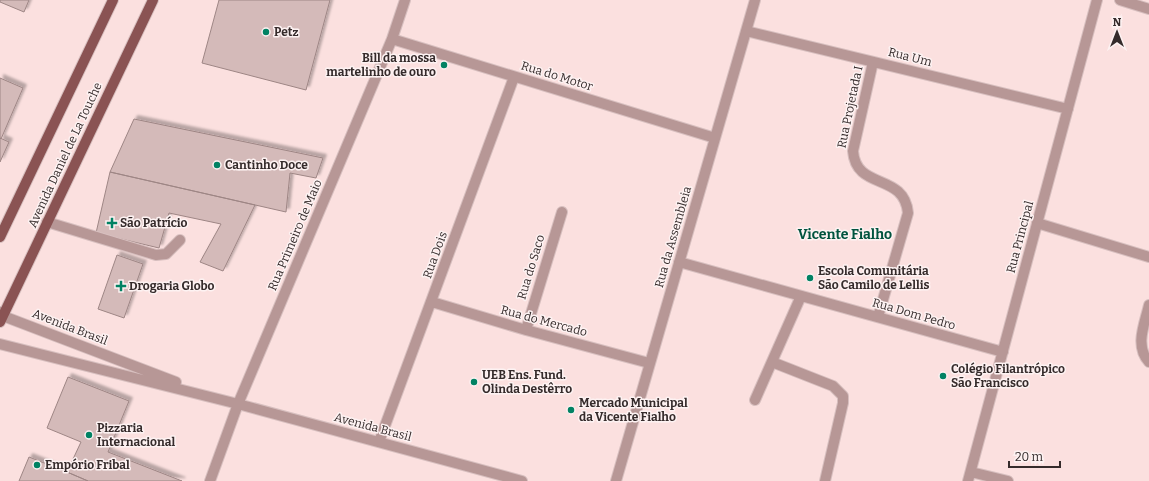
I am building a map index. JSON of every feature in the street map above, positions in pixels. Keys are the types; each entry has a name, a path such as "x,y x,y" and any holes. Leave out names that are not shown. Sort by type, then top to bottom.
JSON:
{"main road":[{"name":"Avenida Daniel de La Touche","path":"0,237 113,0"},
{"name":"Avenida Daniel de La Touche","path":"1,316 48,222 153,0"}],"street":[{"name":"Rua Primeiro de Maio","path":"210,481 238,404 392,39 404,0"},
{"name":"Rua da Assembleia","path":"616,481 755,0"},
{"name":"Rua Principal","path":"970,476 1097,0"},
{"path":"1120,0 1149,9"},
{"name":"Rua Um","path":"746,31 1068,109"},
{"name":"Rua do Motor","path":"392,39 715,138"},
{"name":"Rua Projetada I","path":"873,62 852,151 853,162 864,174 900,191 906,200 908,213 878,317"},
{"name":"Rua Dois","path":"379,442 514,77"},
{"name":"Rua do Saco","path":"526,330 562,212"},
{"path":"48,222 156,255 166,254 180,240"},
{"path":"1037,223 1149,258"},
{"name":"Rua Dom Pedro","path":"679,262 1003,352"},
{"path":"755,400 801,296"},
{"name":"Rua do Mercado","path":"432,302 526,330 650,363"},
{"path":"1149,305 1140,341 1142,351 1149,362"},
{"name":"Avenida Brasil","path":"1,316 218,398"},
{"name":"Avenida Brasil","path":"0,344 218,398 522,481"},
{"path":"772,362 833,386 843,396 843,403 825,481"},
{"path":"970,476 1008,481"}],"building":[{"path":"0,0 29,0 24,12 0,2"},
{"name":"Petz","path":"219,0 330,0 306,90 202,63"},
{"path":"0,78 23,88 1,139 0,138"},
{"name":"Cantinho Doce","path":"134,119 323,158 316,178 290,173 286,212 110,172"},
{"path":"0,138 9,142 0,162"},
{"path":"110,172 255,205 223,271 200,262 221,224 169,213 159,248 96,233"},
{"name":"Drogaria Globo","path":"117,255 143,264 124,318 98,309"},
{"name":"Pizzaria Internacional","path":"68,377 129,401 108,452 182,481 88,481 67,472 81,442 47,428"},
{"name":"Empório Fribal","path":"29,457 67,472 88,481 19,481"}],"place":[{"name":"Petz","path":"266,32"},
{"name":"Bill da mossa martelinho de ouro","path":"444,65"},
{"name":"Cantinho Doce","path":"217,165"},
{"name":"São Patrício","path":"112,223"},
{"name":"Escola Comunitária São Camilo de Lellis","path":"810,278"},
{"name":"Drogaria Globo","path":"121,286"},
{"name":"Colégio Filantrópico São Francisco","path":"943,376"},
{"name":"UEB Ens. Fund. Olinda Destêrro","path":"474,382"},
{"name":"Mercado Municipal da Vicente Fialho","path":"571,410"},
{"name":"Pizzaria Internacional","path":"89,435"},
{"name":"Empório Fribal","path":"37,465"}],"district":[{"name":"Vicente Fialho","path":"845,234"}]}
